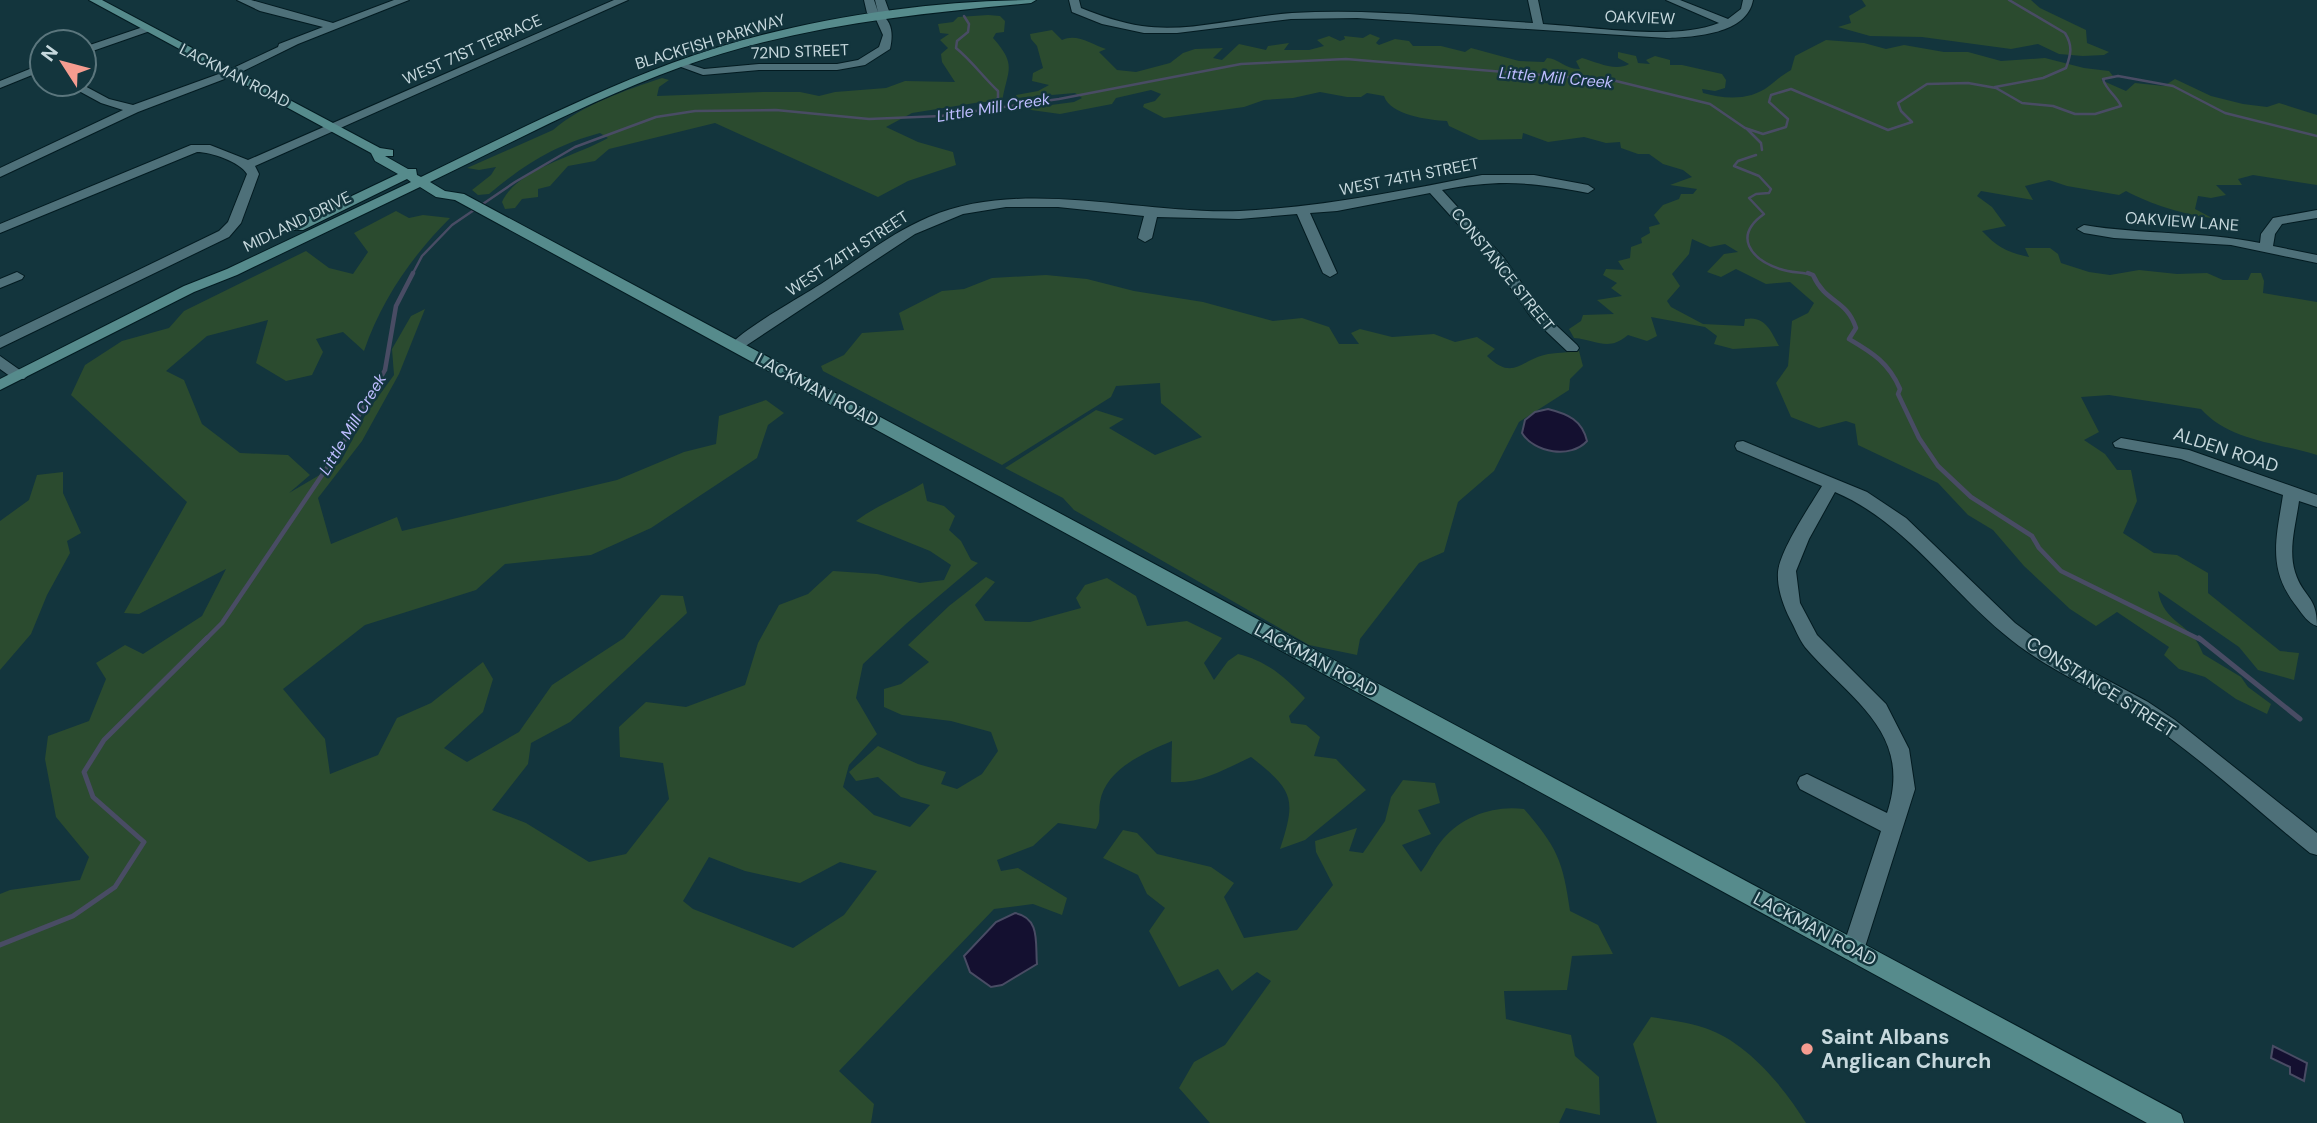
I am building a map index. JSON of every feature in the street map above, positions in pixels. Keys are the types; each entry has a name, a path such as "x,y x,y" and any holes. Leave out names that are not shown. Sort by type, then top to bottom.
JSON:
{"main road":[{"name":"LACKMAN ROAD","path":"94,0 377,151 379,159 419,176 441,194 459,197 2172,1123"},
{"name":"BLACKFISH PARKWAY","path":"419,176 573,97 645,69 772,32 879,10 976,0"},
{"name":"BLACKFISH PARKWAY","path":"419,176 610,91 679,64 782,34 879,10 1031,0"},
{"name":"MIDLAND DRIVE","path":"0,385 189,289 232,272 419,176"}],"street":[{"path":"0,173 134,109 404,0"},
{"name":"WEST 71ST TERRACE","path":"248,165 623,0"},
{"path":"869,0 879,10"},
{"name":"OAKVIEW","path":"1074,0 1076,10 1124,27 1163,30 1303,16 1390,16 1667,35 1711,30 1729,23"},
{"path":"1086,0 1091,9 1089,14"},
{"path":"1533,0 1539,28"},
{"path":"1671,0 1729,23 1746,10 1748,0"},
{"path":"246,1 262,9 306,16 333,27"},
{"path":"1390,16 1396,1"},
{"name":"72ND STREET","path":"679,64 703,72 854,65 884,49 888,34 879,10"},
{"path":"98,46 146,29"},
{"path":"0,85 28,73"},
{"path":"98,97 134,109"},
{"path":"0,229 195,148 206,148 248,165 253,174 234,223 224,234 0,344"},
{"name":"WEST 74TH STREET","path":"736,346 890,244 948,215 983,206 1030,202 1151,212 1239,215 1303,212 1372,202 1482,179 1534,179 1588,189"},
{"name":"CONSTANCE STREET","path":"1434,189 1499,261 1536,314 1572,348"},
{"path":"1144,239 1151,212"},
{"path":"1303,212 1330,273"},
{"path":"2266,248 2268,233 2278,221 2317,214"},
{"name":"OAKVIEW LANE","path":"2084,229 2114,234 2207,238 2317,259"},
{"path":"0,284 17,276"},
{"path":"0,361 19,376"},
{"name":"ALDEN ROAD","path":"2121,443 2183,454 2317,501"},
{"name":"CONSTANCE STREET","path":"1743,446 1861,496 1900,522 1977,598 2045,655 2168,726 2317,846"},
{"path":"1832,483 1800,539 1787,570 1791,603 1810,640 1879,710 1899,749 1905,789 1853,950"},
{"path":"2292,492 2282,545 2284,564 2294,591 2317,619"},
{"path":"1807,783 1894,827"}],"green space":[{"path":"1862,0 2031,0 2040,8 2086,30 2087,43 2109,52 2104,55 2083,56 2059,54 2038,44 2011,49 1922,37 1870,36 1838,27 1851,23 1849,16 1866,6"},
{"path":"1000,16 1005,21 1004,32 996,33 993,38 1006,55 1009,68 1002,102 981,102 912,113 886,127 918,142 953,152 956,165 908,181 878,197 715,123 609,149 595,161 568,166 550,186 538,189 538,197 522,199 515,208 505,209 502,202 509,190 520,180 608,138 600,133 555,150 528,165 489,194 478,195 472,190 491,175 496,167 479,170 467,168 553,130 577,113 605,99 662,78 669,80 659,87 657,96 800,92 819,96 886,88 905,81 955,82 942,62 941,54 948,48 940,40 949,34 940,33 938,24 953,22 958,17"},
{"path":"1052,30 1062,40 1079,38 1106,49 1099,52 1117,70 1136,72 1170,63 1183,53 1195,49 1223,48 1213,58 1222,60 1239,44 1266,50 1268,46 1289,43 1284,50 1309,50 1324,46 1317,40 1329,36 1340,41 1345,39 1344,36 1363,38 1370,34 1380,38 1376,43 1379,45 1395,39 1409,41 1413,46 1441,46 1465,52 1471,48 1519,61 1544,62 1547,58 1575,69 1580,69 1576,61 1582,58 1612,67 1629,64 1618,58 1618,52 1636,56 1638,63 1650,64 1646,60 1655,56 1670,60 1670,65 1722,74 1726,80 1725,88 1715,91 1702,89 1703,93 1720,97 1745,96 1762,91 1791,70 1795,56 1826,40 1864,43 1886,49 1904,45 1944,52 1968,52 2001,61 2045,58 2109,71 2113,76 2101,80 2126,91 2135,83 2164,86 2175,79 2211,96 2267,107 2279,103 2317,115 2317,185 2253,175 2238,179 2242,185 2216,185 2226,195 2211,198 2198,196 2195,209 2212,218 2168,208 2126,191 2119,195 2049,180 2025,186 2033,200 1981,191 1977,196 1992,207 2006,226 1982,231 1997,245 2015,253 2029,257 2025,248 2050,248 2058,254 2061,263 2110,275 2139,270 2177,274 2207,273 2223,280 2248,280 2251,273 2261,273 2264,281 2263,293 2317,302 2317,455 2255,440 2212,420 2201,409 2109,395 2081,397 2099,432 2084,440 2105,454 2117,470 2131,470 2137,501 2123,533 2154,553 2177,555 2208,573 2208,593 2280,651 2299,653 2294,680 2258,670 2239,647 2158,591 2166,611 2192,635 2203,654 2241,677 2248,687 2271,704 2267,714 2236,699 2205,677 2179,669 2164,655 2169,647 2117,612 2096,626 2070,609 2024,566 1993,530 1968,515 1938,483 1858,445 1855,424 1846,421 1819,428 1791,417 1776,383 1788,366 1792,321 1808,313 1814,303 1790,282 1766,284 1736,269 1721,277 1707,272 1724,254 1738,252 1725,244 1710,247 1692,239 1689,254 1672,274 1680,286 1667,301 1671,307 1703,324 1744,326 1745,319 1758,319 1766,325 1779,346 1733,349 1714,344 1717,336 1705,327 1651,317 1657,336 1647,341 1628,335 1608,344 1574,338 1569,329 1581,321 1583,315 1614,314 1597,300 1622,296 1611,288 1617,283 1603,275 1606,269 1624,270 1618,261 1630,258 1631,247 1642,243 1641,238 1650,233 1649,227 1660,224 1654,215 1663,205 1679,199 1681,194 1693,194 1697,189 1670,185 1692,177 1683,170 1663,164 1649,154 1638,154 1621,148 1620,142 1606,143 1584,137 1548,142 1523,133 1522,139 1479,140 1449,126 1447,121 1402,112 1394,108 1384,96 1367,93 1361,97 1347,97 1320,92 1293,98 1264,100 1244,107 1164,118 1143,107 1144,104 1155,101 1161,94 1151,90 1116,98 1112,104 1060,114 1031,110 1028,108 1074,102 1082,98 1075,93 1017,98 1016,95 1038,91 1049,85 1032,81 1033,73 1043,68 1037,46 1030,34"},
{"path":"396,211 409,218 423,215 450,218 411,263 389,296 364,351 343,332 316,339 323,352 312,375 286,381 256,363 268,320 207,336 166,371 184,380 202,424 240,453 288,455 310,475 289,493 340,463 367,412 394,375 392,349 411,316 425,309 399,374 362,441 318,498 331,544 397,517 402,531 617,480 684,452 716,444 719,416 766,400 784,413 768,425 757,458 651,528 591,555 505,564 476,590 365,625 283,689 325,739 330,774 378,755 397,718 431,703 483,662 493,679 483,712 444,748 467,762 519,732 552,685 624,638 661,595 683,596 687,613 570,722 531,743 528,764 492,810 526,823 589,862 626,854 669,799 663,763 620,757 619,727 646,702 686,707 745,685 758,643 779,605 808,594 833,571 877,574 920,583 944,580 951,565 930,551 856,521 923,483 927,501 944,506 955,516 949,530 961,541 971,560 978,563 863,664 856,698 877,734 849,765 843,787 874,815 910,827 930,805 901,797 878,777 856,781 849,772 878,746 918,764 946,772 941,784 957,789 982,774 998,751 991,732 951,721 902,715 884,707 884,689 901,684 929,662 908,645 949,606 986,577 995,582 975,605 985,621 1030,622 1081,608 1076,598 1085,585 1107,578 1136,596 1147,626 1187,621 1222,638 1204,663 1214,680 1228,661 1238,654 1275,671 1305,698 1289,716 1291,723 1306,725 1320,737 1314,756 1336,759 1366,790 1305,840 1280,849 1289,818 1288,796 1276,778 1251,757 1212,775 1182,782 1171,782 1172,741 1128,763 1103,790 1096,829 1058,823 1033,846 997,860 1001,871 1018,868 1067,898 1062,915 1033,904 994,909 839,1071 874,1104 871,1123 0,1123 0,894 10,890 80,880 89,857 56,817 45,759 48,736 89,721 106,679 96,663 125,645 143,654 202,616 226,569 139,614 124,613 187,502 71,395 85,365 122,341 169,328 184,311 306,251 329,268 353,274 368,252 354,233","holes":["709,857 745,871 800,883 840,862 877,871 844,915 793,948 693,909 683,901"]},
{"path":"1046,275 1087,279 1134,291 1203,302 1273,321 1302,318 1329,327 1339,344 1359,344 1351,333 1360,329 1392,337 1434,334 1455,342 1477,337 1495,349 1487,356 1504,367 1516,367 1548,354 1579,351 1583,366 1570,379 1569,390 1519,422 1494,471 1458,502 1444,552 1419,563 1360,639 1357,655 1309,645 1074,510 1063,498 1005,468 1096,410 1124,419 1109,428 1155,455 1202,437 1161,403 1160,383 1116,386 1111,397 1002,465 823,371 821,366 844,355 862,333 904,330 899,313 942,291 964,289 992,278"},
{"path":"63,472 63,493 81,533 67,541 70,553 47,595 31,634 0,670 0,521 29,500 37,475"},
{"path":"1403,780 1435,783 1440,803 1418,810 1431,834 1402,845 1421,872 1451,831 1470,818 1490,811 1524,809 1551,845 1561,867 1570,911 1598,925 1613,954 1572,956 1567,990 1504,991 1506,1019 1571,1035 1575,1056 1599,1077 1600,1115 1566,1108 1559,1123 1210,1123 1179,1088 1194,1062 1225,1045 1271,981 1257,972 1232,991 1218,969 1179,987 1149,931 1165,908 1147,894 1138,875 1103,858 1123,830 1137,833 1157,854 1211,867 1234,883 1224,897 1244,938 1297,930 1333,885 1316,852 1315,841 1357,828 1349,851 1363,853 1385,821 1391,797"},
{"path":"1651,1017 1699,1026 1735,1044 1775,1080 1806,1123 1657,1123 1633,1044"}],"shaded area":[{"path":"1548,409 1562,413 1578,423 1587,441 1580,447 1563,452 1544,449 1528,440 1522,433 1525,420 1535,412"},
{"path":"1015,913 1029,920 1033,926 1037,964 1002,985 991,987 970,972 964,956 996,922"},
{"path":"2273,1046 2307,1063 2304,1081 2290,1074 2290,1067 2271,1058"}],"waterway":[{"path":"1995,87 2043,78 2066,68 2070,54 2065,33 2009,0"},
{"path":"964,16 969,24 968,32 957,41 956,48 998,91 998,98 987,108"},
{"name":"Little Mill Creek","path":"412,275 422,256 452,225 515,182 575,147 656,117 695,111 776,110 869,119 941,116 1059,99 1241,64 1346,59 1616,81 1710,104 1745,128 1763,134 1786,127 1788,119 1769,102 1771,95 1791,89 1888,130 1912,122 1901,111 1898,103 1927,84 1968,83 1996,88 2022,103 2053,106 2075,114 2095,114 2121,106 2103,79 2118,76 2173,86 2225,113 2317,136"},
{"path":"1747,129 1761,143 1762,150"},
{"path":"1756,155 1738,161 1734,166 1759,176 1771,189 1769,193 1756,194 1749,198 1764,214 1749,230 1749,246 1769,265 1813,275"},
{"name":"Little Mill Creek","path":"207,638 222,623 339,450 385,370 396,306 413,273"},
{"path":"1808,273 1813,275"},
{"path":"1813,275 1824,291 1852,318 1856,328 1849,339 1873,354 1891,372 1900,389 1898,394 1919,438 1938,466 1971,497 2032,536 2039,548 2061,571 2201,640"},
{"name":"Little Mill Creek","path":"0,945 73,916 115,887 144,842 93,797 84,772 104,740 207,638"},
{"path":"2199,638 2300,719"}],"place":[{"name":"Saint Albans Anglican Church","path":"1807,1049"}]}
